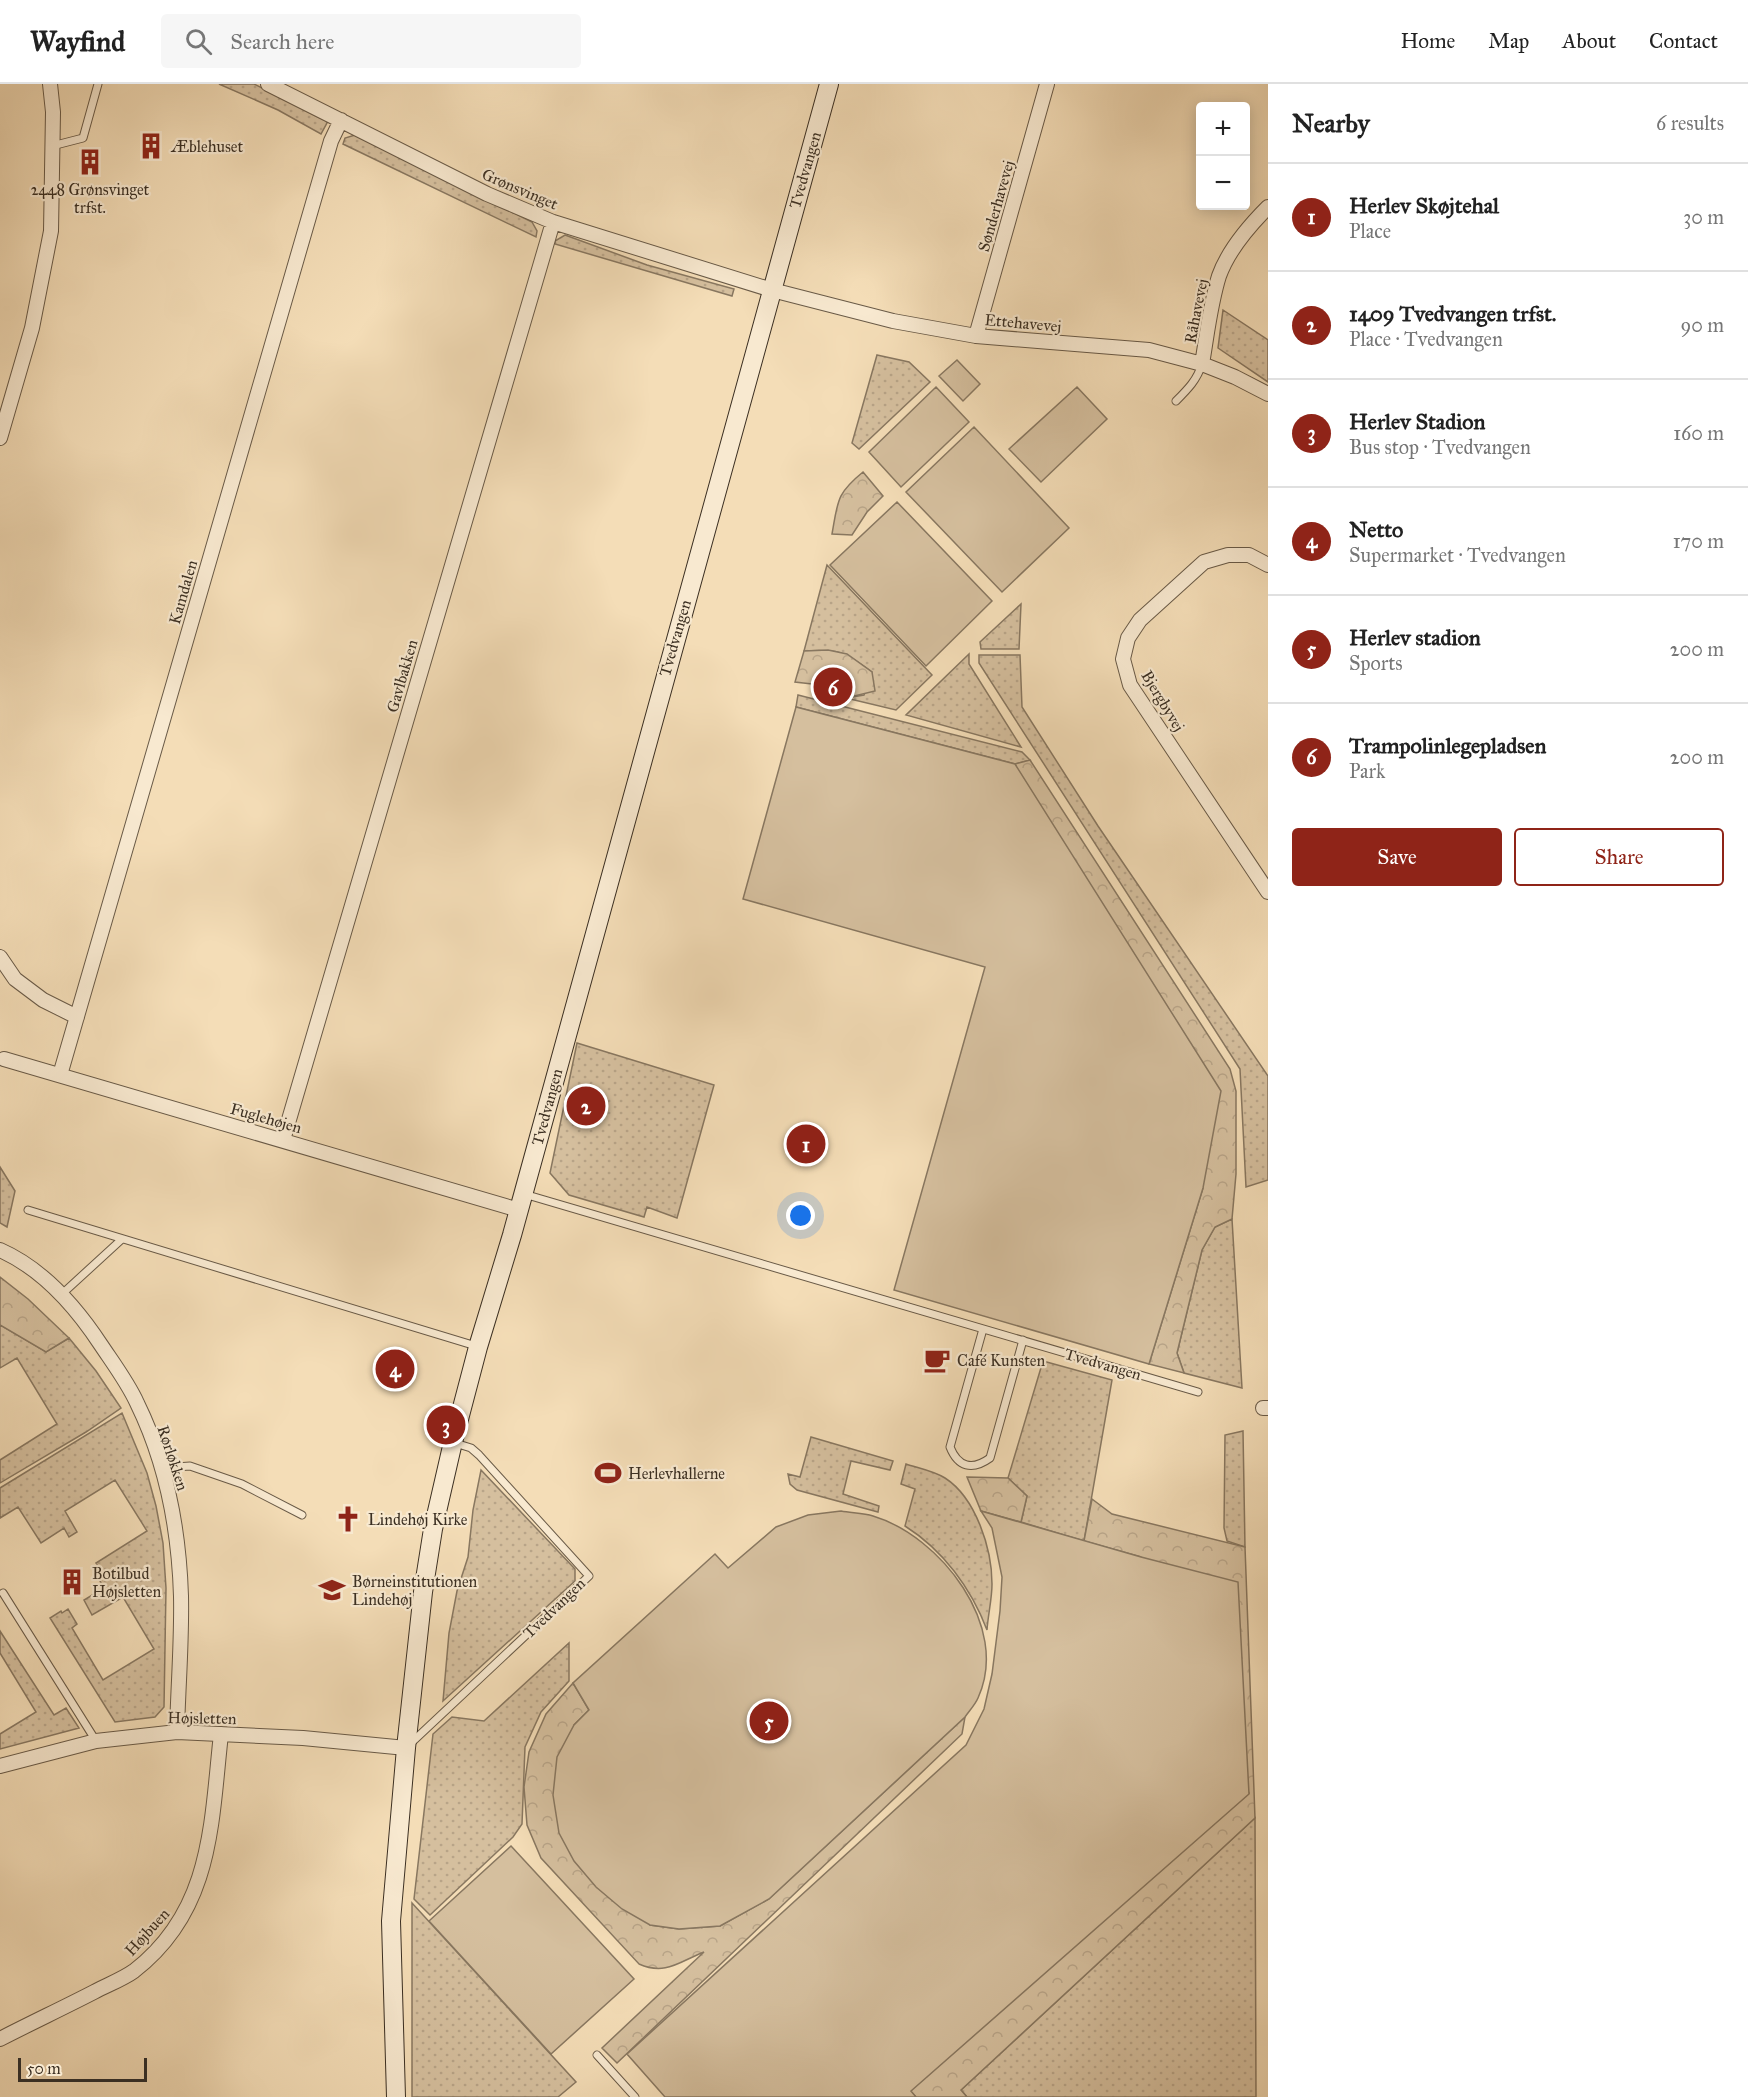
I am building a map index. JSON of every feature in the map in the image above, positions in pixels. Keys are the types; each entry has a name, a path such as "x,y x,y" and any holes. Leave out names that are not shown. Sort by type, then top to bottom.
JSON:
{"street":[{"path":"0,438 32,328 51,231 53,112 50,84"},
{"name":"Grønsvinget","path":"268,84 487,194 553,222 772,290"},
{"name":"Tvedvangen","path":"396,2097 391,1922 406,1748 423,1592 433,1529 478,1347 521,1202 829,84"},
{"name":"Sønderhavevej","path":"976,336 1047,84"},
{"name":"Kamdalen","path":"60,1076 331,141 341,120"},
{"name":"Råhavevej","path":"1202,364 1212,304 1220,274 1234,248 1254,221 1268,207"},
{"name":"Gavlbakken","path":"283,1140 553,222"},
{"name":"Ettehavevej","path":"772,290 893,321 976,336 1149,350 1202,364 1235,377 1268,394"},
{"name":"Bjergbyvej","path":"1268,565 1250,555 1228,555 1204,562 1140,620 1128,638 1123,659 1130,685 1268,892"},
{"path":"0,957 15,979 43,1000 77,1017"},
{"name":"Fuglehøjen","path":"4,1059 283,1140 521,1202"},
{"name":"Rørløkken","path":"0,1250 18,1258 62,1294 88,1325 137,1402 161,1468 172,1512 178,1553 181,1597 177,1732"},
{"name":"Højsletten","path":"0,1766 96,1742 177,1732 303,1738 406,1748"},
{"name":"Højbuen","path":"0,2039 134,1971 169,1935 185,1912 198,1885 209,1841 221,1734"}],"lane":[{"path":"52,146 84,138 98,84"},
{"path":"1176,401 1192,386 1199,375 1202,364"},
{"name":"Tvedvangen","path":"521,1202 1023,1340 1198,1392"},
{"path":"28,1210 478,1347"},
{"path":"62,1294 122,1239"},
{"path":"983,1329 950,1447 954,1456 962,1463 971,1466 981,1464 990,1458 1023,1340"},
{"name":"Tvedvangen","path":"406,1748 589,1576 479,1455 471,1448 453,1442"},
{"path":"161,1468 190,1467 242,1484 302,1515"},
{"path":"3,1593 96,1742"},
{"path":"597,2055 634,2097"}],"green space":[{"path":"219,84 254,84 328,121 321,134 278,110"},
{"path":"355,135 532,222 537,231 536,237 343,144 345,138"},
{"path":"565,235 647,265 734,289 732,296 555,244 555,241"},
{"path":"1223,310 1268,340 1268,382 1218,348"},
{"path":"877,355 909,362 930,382 859,449 852,443"},
{"path":"957,360 980,384 963,401 939,376"},
{"path":"936,387 969,422 901,487 869,452"},
{"path":"1077,387 1107,419 1041,482 1009,449"},
{"path":"974,427 1069,528 1002,592 906,492"},
{"path":"863,472 883,496 867,512 852,535 832,534 843,493"},
{"path":"897,502 992,601 926,666 830,565"},
{"path":"827,565 932,675 896,710 846,698 864,695 872,672 854,660 834,651 804,651"},
{"path":"1021,604 1019,649 981,649 980,642"},
{"path":"828,650 847,654 872,672 875,691 846,698 843,680 831,672 812,684 795,682 804,651"},
{"path":"969,654 969,664 1021,747 906,715"},
{"path":"979,655 1020,655 1022,707 1098,826 1268,1076 1268,1180 1246,1187 1240,1069 979,663"},
{"path":"798,695 1022,752 1030,760 1015,764 796,707"},
{"path":"796,707 1015,764 1221,1091 1203,1188 1149,1364 894,1290 985,967 743,899"},
{"path":"1030,760 1230,1069 1236,1091 1236,1174 1232,1219 1215,1227 1202,1250 1177,1353 1184,1373 1149,1364 1203,1188 1015,764"},
{"path":"577,1043 714,1085 677,1218 647,1207 644,1217 569,1195 550,1173"},
{"path":"0,1167 15,1191 7,1227 0,1223"},
{"path":"1232,1219 1242,1388 1184,1373 1177,1353 1202,1250 1215,1227"},
{"path":"0,1277 28,1299 69,1338 46,1352 0,1325"},
{"path":"0,1325 46,1352 69,1338 96,1371 121,1408 86,1432 0,1483 0,1460 57,1424 17,1358 0,1368"},
{"path":"1043,1361 1112,1380 1084,1541 1021,1522 1027,1496 1008,1478"},
{"path":"122,1413 147,1473 163,1543 166,1588 164,1707 155,1717 115,1722 50,1618 68,1609 77,1624 72,1628 103,1680 154,1649 123,1597 92,1615 84,1600 104,1588 97,1576 102,1572 96,1563 147,1531 115,1480 65,1511 77,1532 69,1537 64,1528 41,1543 18,1507 0,1518 0,1488"},
{"path":"1243,1431 1245,1547 1227,1541 1224,1528 1225,1435"},
{"path":"811,1437 893,1461 890,1470 851,1461 843,1494 879,1506 878,1512 797,1490 790,1484 788,1474 800,1477"},
{"path":"906,1464 945,1478 956,1487 980,1525 991,1570 992,1590 987,1630 973,1599 954,1571 932,1546 905,1526 915,1489 901,1484"},
{"path":"481,1470 575,1569 575,1581 443,1701 449,1633 457,1591 468,1557 473,1510"},
{"path":"967,1477 1008,1478 1027,1496 1021,1522 981,1511"},
{"path":"1092,1499 1112,1514 1245,1547 1255,1818 961,2090 967,2097 916,2097 910,2091 1249,1793 1141,1557 1084,1541"},
{"path":"841,1511 873,1516 898,1527 922,1543 944,1563 963,1588 977,1614 985,1642 986,1670 978,1698 965,1717 769,1899 720,1926 679,1929 650,1925 622,1909 596,1887 574,1861 559,1833 553,1795 557,1757 574,1725 589,1710 573,1683 715,1554 728,1568 776,1527 808,1515"},
{"path":"981,1511 1238,1582 1249,1794 911,2091 916,2097 665,2097 627,2054 966,1745 984,1709 992,1674 1000,1611 1002,1577 992,1528"},
{"path":"0,1631 54,1715 66,1708 79,1728 0,1749 0,1734 36,1712 0,1653"},
{"path":"569,1643 569,1681 541,1712 525,1747 522,1824 513,1837 430,1915 414,1899 433,1734 452,1717 484,1721"},
{"path":"573,1683 589,1710 574,1725 650,1925 679,1929 720,1926 769,1899 965,1717 962,1734 617,2063 602,2048 704,1952 665,1968 639,1964 541,1858 527,1825 524,1787 529,1752 546,1714"},
{"path":"1255,1818 1256,2097 967,2097 961,2090"},
{"path":"511,1846 634,1979 551,2054 429,1921"},
{"path":"412,1903 576,2082 558,2097 412,2097"}],"place":[{"name":"Æblehuset","path":"151,146"},
{"name":"2448 Grønsvinget trfst.","path":"90,162"},
{"name":"Trampolinlegepladsen","path":"833,687"},
{"name":"1409 Tvedvangen trfst.","path":"586,1106"},
{"name":"Herlev Skøjtehal","path":"806,1144"},
{"name":"Café Kunsten","path":"937,1360"},
{"name":"Netto","path":"395,1369"},
{"name":"Herlev Stadion","path":"446,1425"},
{"name":"Herlevhallerne","path":"608,1473"},
{"name":"Lindehøj Kirke","path":"348,1519"},
{"name":"Botilbud Højsletten","path":"72,1582"},
{"name":"Børneinstitutionen Lindehøj","path":"332,1590"},
{"name":"Herlev stadion","path":"769,1721"}]}
